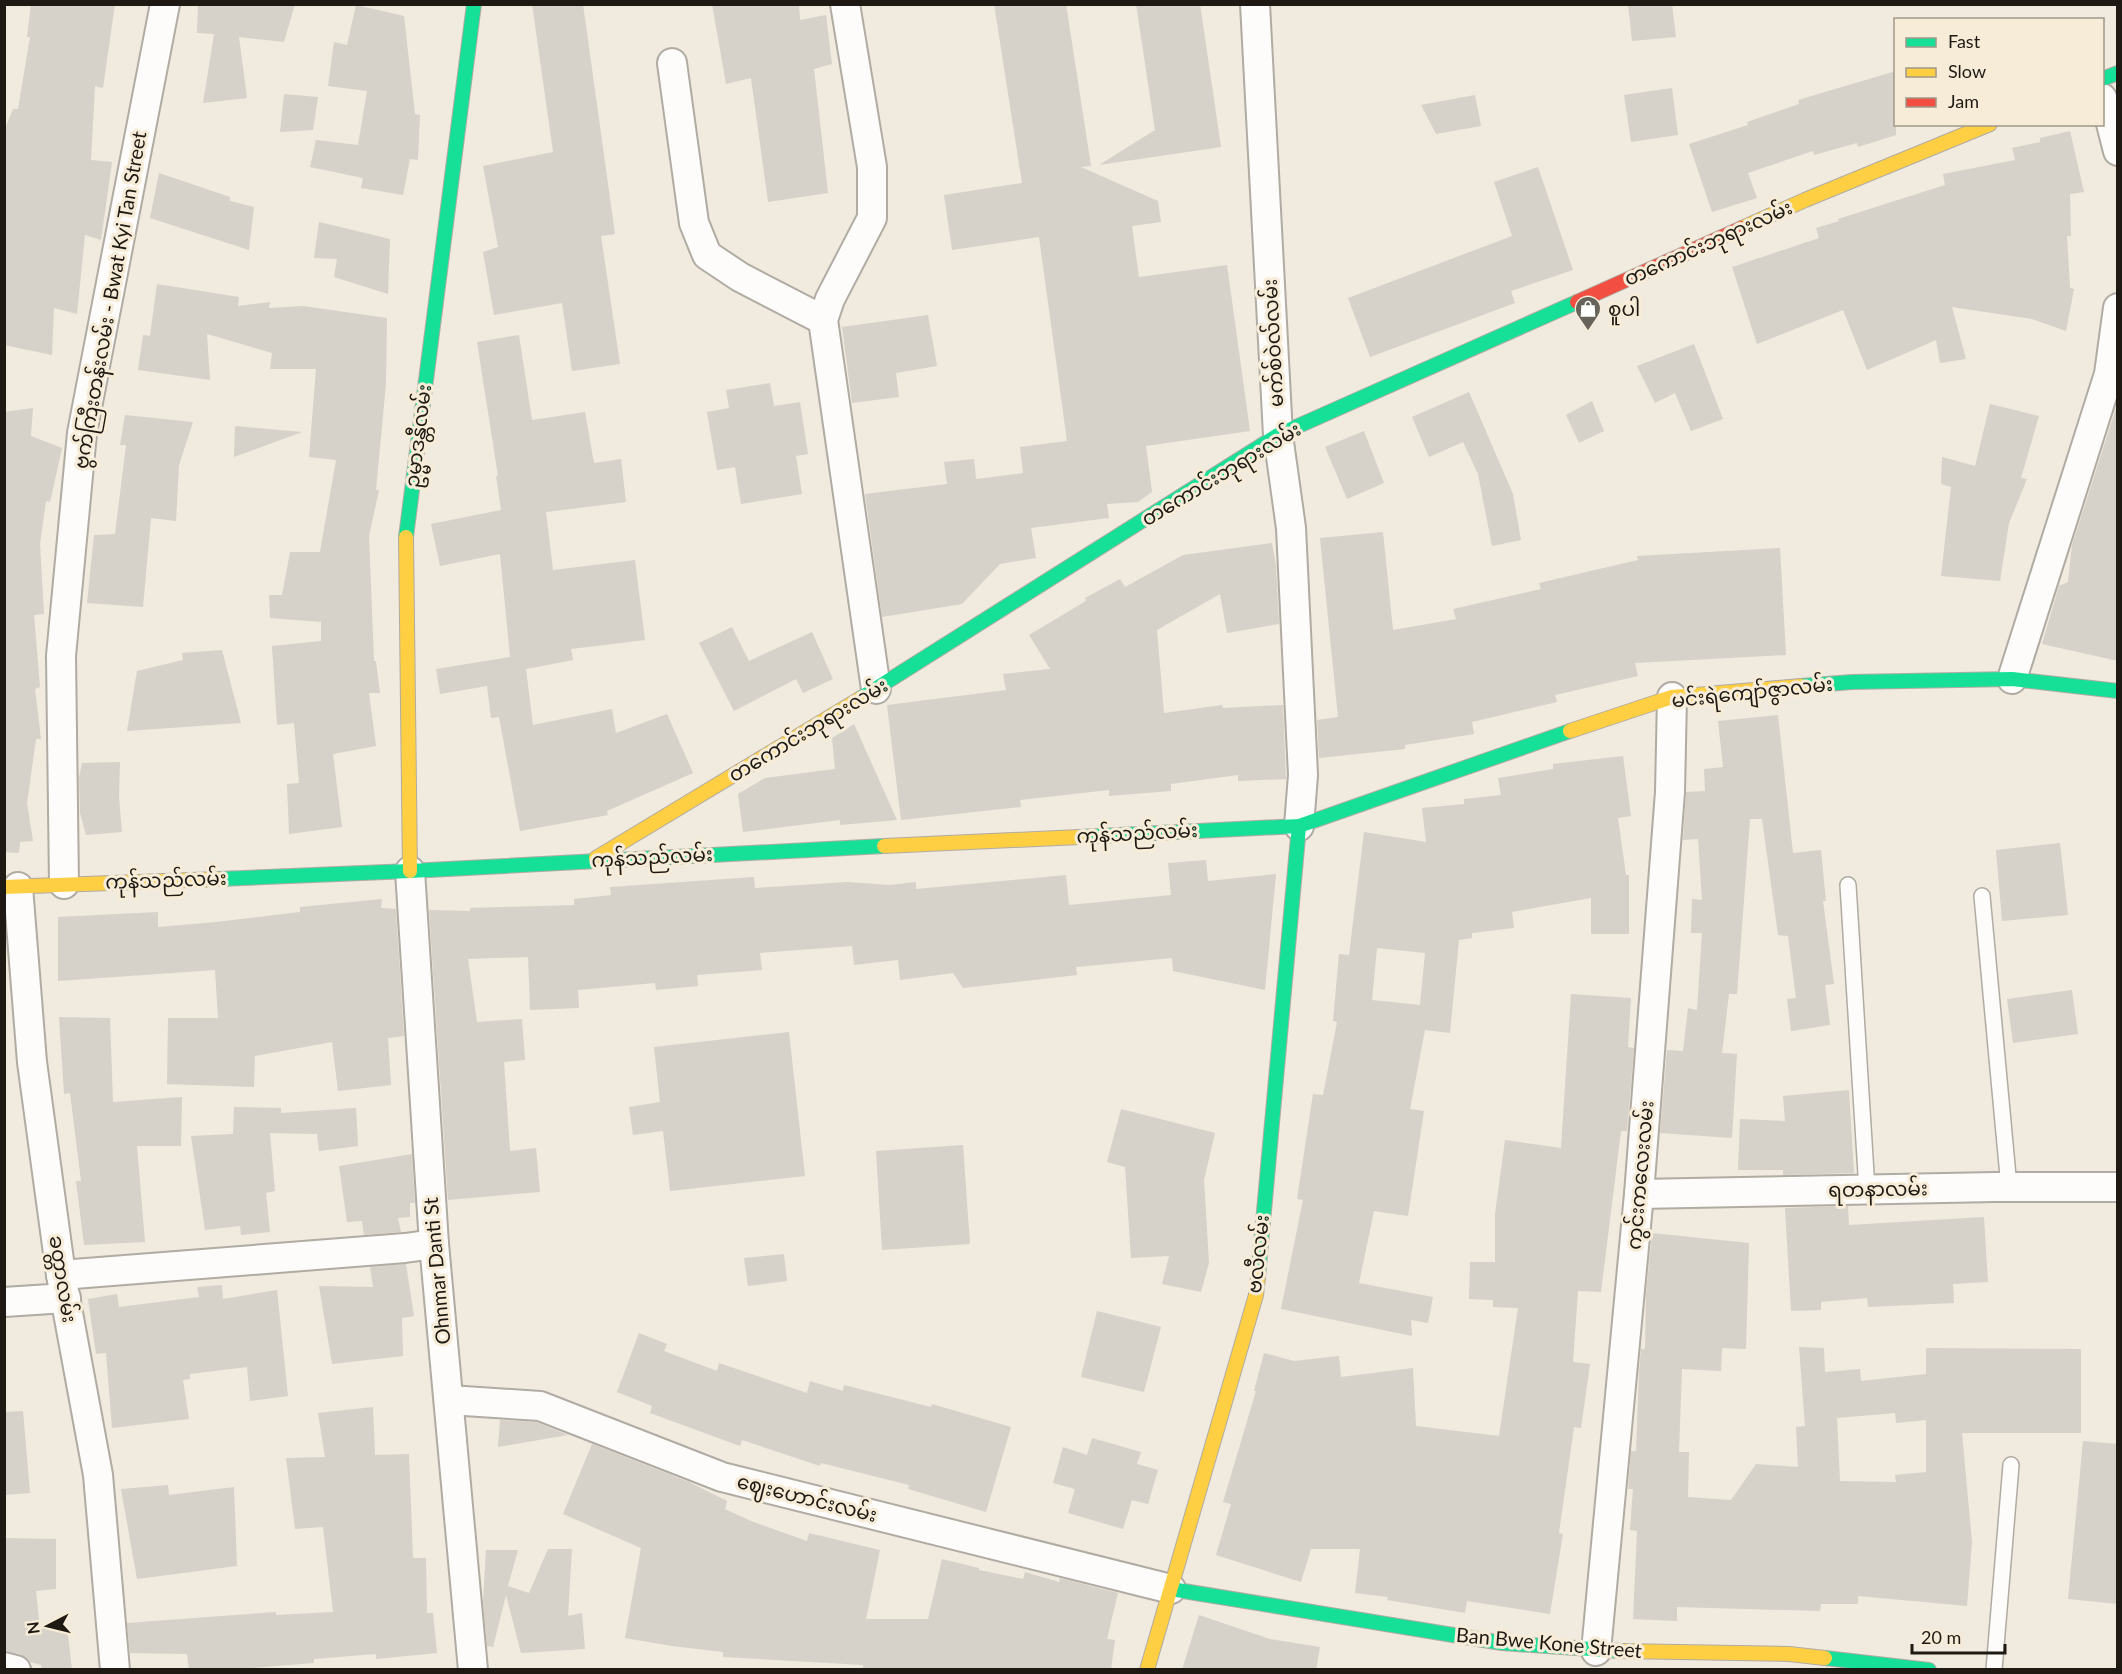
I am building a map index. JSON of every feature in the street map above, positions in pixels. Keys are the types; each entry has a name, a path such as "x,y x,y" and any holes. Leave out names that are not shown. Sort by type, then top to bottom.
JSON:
{"main road":[{"name":"ဥမ္မာဒန္တီလမ်း","path":"410,871 406,529 474,4"},
{"path":"2104,79 2118,73"},
{"name":"တကောင်းဘုရားလမ်း","path":"593,860 876,689 1278,435 1805,200 1985,126"},
{"name":"မင်းရဲကျော်ဇွာလမ်း","path":"1299,826 1672,697 1852,682 2012,679 2118,691"},
{"name":"ကုန်သည်လမ်း","path":"11,887 410,871 1299,826"},
{"name":"ဗလီလမ်း","path":"1147,1670 1256,1295 1299,826"},
{"name":"Ban Bwe Kone Street","path":"1171,1589 1502,1643 1596,1651 1789,1654 1929,1670"}],"street":[{"name":"ဗွက်ကြီးတန်းလမ်း - Bwat Kyi Tan Street","path":"64,884 61,656 82,433 165,4"},
{"path":"845,4 872,167 872,218 830,299 823,320 876,689"},
{"name":"မက်စ်ဝဲလ်လမ်း","path":"1255,4 1278,435 1291,528 1303,776 1299,826"},
{"path":"672,63 694,223 707,255 740,277 823,320"},
{"path":"2104,100 2118,151"},
{"path":"2012,679 2109,374 2118,308"},
{"name":"ကွင်းကလေးလမ်း","path":"1596,1651 1639,1194 1670,792 1672,697"},
{"name":"Ohnmar Danti St","path":"410,871 434,1244 473,1670"},
{"name":"ခတ္တာလမ်း","path":"11,887 32,1062 64,1286 98,1475 115,1670"},
{"name":"ရတနာလမ်း","path":"1639,1194 2118,1186"},
{"path":"4,1302 64,1286 434,1244"},
{"name":"ဈေးဟောင်းလမ်း","path":"449,1400 540,1406 722,1477 1171,1589"},
{"path":"4,1667 16,1670"}],"lane":[{"path":"1848,885 1867,1190"},
{"path":"1982,896 2009,1187"},
{"path":"1994,1670 2011,1465"}],"building":[{"path":"31,4 115,4 103,88 95,86 91,160 112,162 101,240 85,235 77,314 54,308 52,355 4,345 4,131 13,109 18,109 30,37 27,37"},
{"path":"198,4 295,4 284,42 239,37 247,98 203,103 214,34 197,33"},
{"path":"532,4 583,4 615,234 601,236 620,364 572,371 562,303 494,315 483,252 498,247 483,166 553,152"},
{"path":"712,4 799,4 800,20 826,15 832,64 814,69 828,193 768,202 751,78 726,84"},
{"path":"994,4 1066,4 1091,166 1081,167 1158,201 1161,222 1132,226 1139,277 1227,265 1250,431 1146,446 1152,492 1138,502 1107,504 1109,518 1031,528 1036,558 1000,564 962,604 882,617 865,494 947,484 944,462 974,459 976,479 1023,473 1020,447 1067,441 1039,237 952,250 944,195 1022,183"},
{"path":"1136,4 1200,4 1221,147 1099,165 1155,130"},
{"path":"1628,4 1672,4 1676,37 1632,41"},
{"path":"356,5 404,16 415,114 420,115 418,160 410,159 403,195 361,188 363,178 310,167 316,140 358,145 367,91 328,86 334,42 347,45"},
{"path":"1894,72 1896,135 1858,147 1857,143 1814,155 1813,151 1748,173 1757,198 1712,212 1689,144 1748,125 1747,122 1799,104 1798,100"},
{"path":"1672,88 1678,135 1631,142 1624,95"},
{"path":"284,94 318,97 313,130 280,132"},
{"path":"1475,95 1481,126 1436,134 1421,105"},
{"path":"2070,131 2084,192 2070,194 2071,236 2067,236 2070,288 2074,289 2066,331 2032,319 1952,307 1966,359 1940,363 1936,340 1867,370 1843,310 1757,344 1732,267 1819,238 1816,228 1839,221 1838,219 1945,185 1943,174 2015,160 2012,148 2040,142 2040,138"},
{"path":"1538,167 1573,270 1511,291 1515,303 1370,357 1348,298 1512,236 1494,182"},
{"path":"159,173 230,197 230,201 254,207 249,250 150,218"},
{"path":"319,222 390,239 388,294 334,277 337,259 314,258"},
{"path":"157,284 239,297 238,306 270,302 269,308 303,306 387,318 386,383 376,490 379,490 369,536 374,661 376,661 380,693 369,693 376,746 333,754 342,827 289,834 287,784 299,783 294,723 277,725 272,646 321,641 321,622 270,618 269,595 282,595 290,552 320,552 336,460 309,457 316,369 270,369 272,353 207,334 210,380 138,370 143,335 150,336"},
{"path":"928,315 937,366 896,373 899,397 852,403 842,327"},
{"path":"519,335 532,420 585,412 594,463 621,459 626,502 546,512 553,570 635,560 645,640 571,649 573,660 526,669 533,725 612,709 616,733 667,714 693,773 607,811 608,815 520,831 499,717 491,718 487,686 440,694 436,669 510,657 500,554 440,566 431,524 501,510 496,476 498,476 477,342"},
{"path":"1694,344 1723,419 1691,431 1675,393 1655,403 1637,366"},
{"path":"770,383 774,406 800,402 808,454 796,456 802,494 741,504 735,467 717,470 707,412 729,408 726,390"},
{"path":"1469,392 1513,494 1521,540 1492,546 1478,474 1463,442 1429,457 1412,417"},
{"path":"1592,401 1604,431 1579,443 1566,415"},
{"path":"2118,402 2118,661 2042,644 2059,586 2068,582 2072,545"},
{"path":"1990,404 2039,416 2021,478 2027,479 2009,523 2000,581 1941,576 1951,487 1941,484 1942,457 1975,466"},
{"path":"33,408 31,436 62,448 50,502 46,501 40,544 44,614 34,615 40,687 35,689 41,739 36,739 27,803 33,841 20,842 19,853 4,852 4,412"},
{"path":"125,415 193,422 179,465 176,521 151,518 143,607 87,603 94,535 115,534 126,445 120,445"},
{"path":"235,426 302,432 234,457"},
{"path":"1364,431 1384,483 1347,499 1325,447"},
{"path":"1383,532 1393,630 1456,619 1453,609 1541,589 1539,583 1638,560 1637,556 1780,548 1786,655 1635,663 1638,676 1555,695 1557,702 1472,722 1474,734 1405,745 1405,749 1319,758 1317,720 1338,717 1320,538"},
{"path":"1272,543 1276,566 1279,624 1227,633 1220,594 1157,630 1164,713 1222,705 1223,708 1283,705 1286,779 1238,781 1238,775 1171,784 1171,791 1109,796 1109,790 1020,800 1021,807 901,820 887,705 1006,690 1003,674 1050,669 1029,635 1086,601 1085,598 1120,579 1125,587 1183,555"},
{"path":"732,627 749,661 812,632 833,679 803,693 796,679 734,711 699,643"},
{"path":"222,650 241,723 127,731 137,671 183,660 182,653"},
{"path":"1778,715 1793,853 1821,850 1826,901 1823,901 1834,984 1825,985 1830,1025 1791,1031 1787,999 1796,998 1788,936 1778,935 1762,819 1750,819 1737,994 1729,994 1722,1053 1737,1054 1732,1138 1660,1133 1667,1050 1683,1051 1688,1008 1697,1010 1702,933 1691,933 1692,899 1702,900 1698,839 1683,840 1686,792 1705,791 1704,769 1723,767 1718,721"},
{"path":"854,724 897,820 840,825 840,820 743,832 738,794 765,778 835,769 832,738"},
{"path":"1623,756 1631,816 1618,818 1626,875 1629,875 1629,934 1591,934 1591,898 1512,912 1514,928 1472,933 1472,938 1459,940 1450,1033 1425,1030 1410,1109 1424,1111 1408,1216 1374,1211 1359,1283 1433,1297 1428,1323 1411,1320 1412,1336 1281,1309 1303,1200 1297,1199 1313,1094 1323,1095 1337,1022 1333,1021 1339,954 1349,955 1364,832 1426,842 1422,808 1464,804 1464,799 1501,795 1498,778 1553,769 1553,764","holes":["1377,948 1425,953 1420,1005 1372,1000"]},
{"path":"120,762 119,797 122,832 86,835 80,813 79,778 82,763"},
{"path":"2060,843 2068,915 2002,921 1996,850"},
{"path":"1206,860 1208,881 1276,874 1265,990 1173,971 1172,958 1076,967 1077,975 963,988 953,973 900,980 898,960 854,965 852,946 760,953 762,970 697,975 698,986 656,990 655,983 578,990 579,1008 530,1010 528,957 468,959 477,1022 522,1019 525,1060 504,1062 510,1151 536,1148 540,1192 448,1200 429,910 470,911 470,908 574,905 574,899 611,895 610,887 754,877 755,888 847,882 890,885 916,882 916,889 1066,875 1069,905 1171,895 1168,863"},
{"path":"382,899 381,908 396,909 404,1036 388,1038 391,1085 338,1091 332,1042 255,1056 254,1087 167,1084 168,1018 218,1018 215,970 58,981 58,917 158,912 158,927 300,912 300,907"},
{"path":"2072,990 2078,1034 2013,1043 2007,999"},
{"path":"1571,994 1631,998 1628,1047 1634,1048 1627,1131 1621,1131 1601,1292 1578,1291 1573,1362 1590,1364 1581,1428 1574,1427 1559,1533 1563,1534 1550,1614 1467,1601 1465,1613 1387,1600 1388,1597 1355,1593 1360,1549 1311,1549 1301,1582 1216,1555 1231,1504 1223,1502 1256,1391 1254,1391 1264,1353 1294,1361 1339,1356 1341,1377 1413,1368 1416,1426 1499,1436 1518,1308 1493,1307 1493,1300 1469,1299 1470,1262 1495,1262 1495,1214 1505,1140 1561,1148"},
{"path":"59,1017 110,1018 113,1102 182,1097 181,1146 137,1146 145,1242 84,1245 76,1181 81,1181 70,1093 64,1094"},
{"path":"789,1032 805,1176 670,1191 663,1131 633,1135 629,1107 660,1102 654,1047"},
{"path":"1849,1090 1854,1173 1783,1175 1783,1170 1738,1170 1740,1119 1785,1121 1783,1096"},
{"path":"234,1107 281,1108 281,1113 356,1108 358,1146 319,1151 317,1134 270,1133 275,1191 266,1193 270,1232 241,1235 240,1226 205,1230 191,1136 233,1134"},
{"path":"1121,1109 1215,1133 1204,1180 1209,1263 1201,1292 1162,1284 1169,1256 1131,1258 1125,1167 1107,1162"},
{"path":"963,1145 970,1244 882,1250 876,1151"},
{"path":"412,1154 415,1203 410,1203 410,1217 398,1218 401,1232 364,1235 362,1221 347,1222 339,1166"},
{"path":"1848,1206 1849,1225 1984,1217 1988,1282 1953,1284 1954,1303 1868,1307 1867,1298 1821,1302 1821,1310 1791,1311 1785,1208"},
{"path":"1652,1233 1749,1243 1746,1349 1722,1348 1721,1371 1682,1369 1679,1452 1689,1452 1688,1497 1731,1500 1756,1464 1798,1467 1796,1427 1805,1426 1799,1347 1824,1348 1825,1372 1860,1369 1861,1381 1926,1374 1926,1348 2081,1349 2081,1433 1962,1433 1972,1542 1967,1606 1858,1596 1858,1604 1821,1604 1820,1611 1677,1607 1677,1621 1633,1619 1637,1531 1630,1530 1633,1489 1628,1489 1631,1451 1636,1451 1641,1349 1645,1349 1646,1295","holes":["1895,1413 1896,1423 1926,1420 1926,1472 1895,1475 1896,1482 1840,1481 1837,1418"]},
{"path":"784,1254 787,1281 748,1286 744,1258"},
{"path":"406,1264 414,1316 402,1318 403,1356 332,1364 319,1286 373,1287 370,1267"},
{"path":"222,1285 223,1299 277,1290 288,1396 250,1401 247,1367 190,1374 190,1379 183,1380 189,1419 112,1428 106,1353 96,1354 88,1299 117,1294 119,1307 199,1297 197,1287"},
{"path":"1097,1311 1161,1327 1144,1392 1081,1377"},
{"path":"639,1333 667,1344 664,1351 717,1371 719,1363 807,1393 810,1381 843,1391 844,1385 931,1407 932,1404 1011,1427 986,1512 908,1489 909,1485 821,1463 820,1466 742,1440 740,1446 650,1413 652,1406 617,1392"},
{"path":"373,1407 375,1455 409,1454 413,1558 426,1558 427,1613 433,1613 437,1653 376,1659 376,1654 314,1659 314,1663 227,1670 189,1670 187,1654 130,1653 127,1623 276,1612 276,1615 333,1612 323,1527 295,1529 286,1458 325,1457 318,1413"},
{"path":"23,1411 30,1493 4,1495 4,1412"},
{"path":"500,1420 536,1422 568,1435 498,1447"},
{"path":"1092,1438 1141,1452 1137,1464 1158,1470 1148,1504 1132,1500 1123,1529 1068,1513 1075,1489 1053,1483 1063,1447 1087,1455"},
{"path":"2083,1441 2118,1444 2118,1604 2068,1599"},
{"path":"592,1444 689,1482 727,1501 725,1509 751,1521 807,1541 809,1533 880,1550 866,1619 928,1619 942,1559 979,1568 979,1570 1023,1579 1025,1572 1059,1582 1060,1578 1118,1593 1107,1639 1115,1640 1111,1670 863,1670 863,1665 723,1657 723,1652 625,1638 641,1548 563,1514"},
{"path":"168,1485 169,1495 234,1487 237,1566 137,1579 121,1489"},
{"path":"4,1538 56,1539 56,1589 36,1591 40,1629 67,1627 72,1670 42,1670 41,1665 30,1662 21,1654 4,1651"},
{"path":"548,1549 572,1549 568,1616 582,1613 585,1649 521,1653 506,1595 493,1647 487,1646 483,1602 486,1550 518,1550 508,1586 529,1593"},
{"path":"1199,1615 1270,1639 1320,1647 1316,1670 1182,1670"}],"traffic: fast":[{"path":"406,537 474,4"},
{"path":"2104,78 2118,73"},
{"path":"861,698 1278,435 1577,302"},
{"path":"1801,686 1852,682 2012,679 2118,691"},
{"path":"1079,837 1299,826 1570,731"},
{"path":"1258,1277 1299,826"},
{"path":"218,879 884,846"},
{"path":"1171,1589 1502,1643 1621,1651"},
{"path":"1825,1658 1929,1670"}],"traffic: slow":[{"path":"1742,228 1985,126"},
{"path":"406,537 410,871"},
{"path":"1570,731 1672,697 1801,686"},
{"path":"596,858 861,698"},
{"path":"884,846 1079,837"},
{"path":"4,887 218,879"},
{"path":"1147,1670 1256,1295 1258,1277"},
{"path":"1621,1651 1789,1654 1825,1658"}],"traffic: jam":[{"path":"1577,302 1742,228"}],"place":[{"name":"စူပါ","path":"1588,332"}]}
